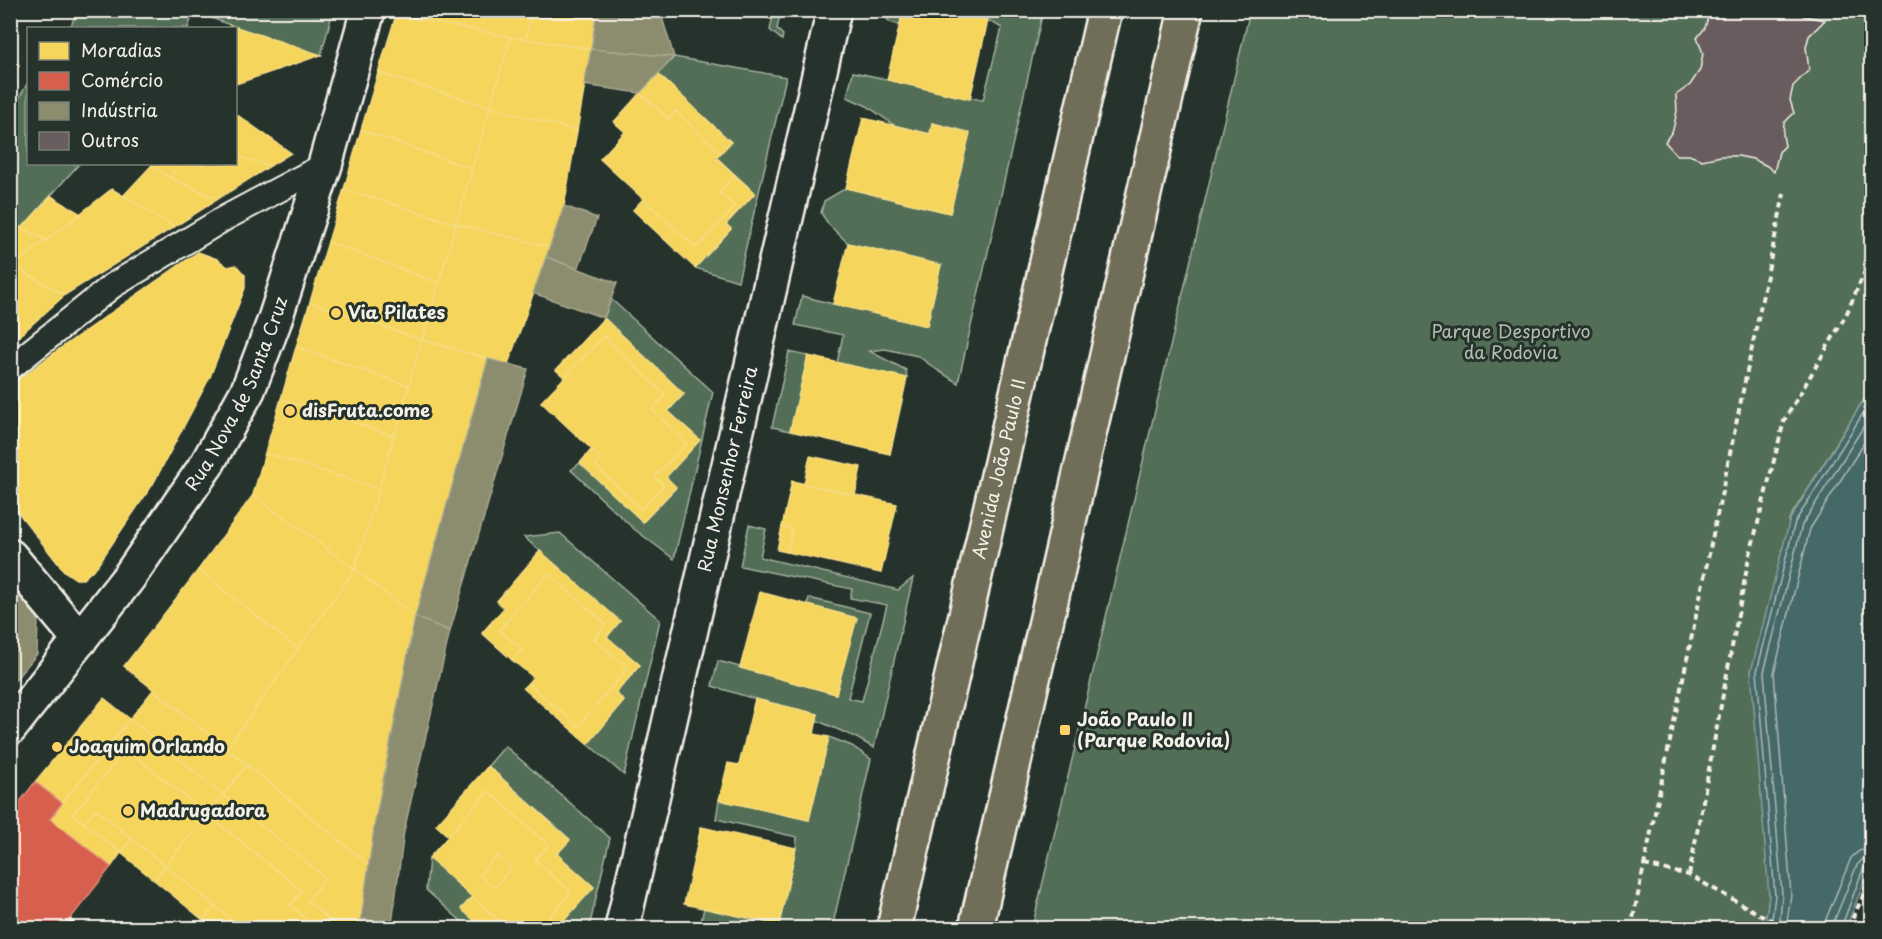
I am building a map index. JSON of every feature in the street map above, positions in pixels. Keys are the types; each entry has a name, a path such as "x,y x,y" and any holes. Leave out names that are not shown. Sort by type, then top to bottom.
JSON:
{"main road":[{"name":"Avenida João Paulo II","path":"894,928 1105,10"},
{"path":"976,928 1186,10"}],"street":[{"name":"Rua Nova de Santa Cruz","path":"10,728 129,577 207,464 248,390 274,322 325,165 368,10"},
{"name":"Rua Monsenhor Ferreira","path":"622,928 834,10"},
{"path":"10,556 80,640"}],"lane":[{"path":"10,368 112,286 225,218 325,165"}],"path":[{"path":"1631,928 1784,194"},
{"path":"1689,875 1748,562 1784,421 1846,315 1872,255"},
{"path":"1644,865 1689,875 1766,918 1790,928"},
{"path":"1848,928 1872,877"},
{"path":"69,920 80,928"},
{"path":"160,928 165,922"}],"green space":[{"path":"77,11 194,11 188,27 70,27"},
{"path":"194,11 333,11 321,55"},
{"path":"774,11 781,11 777,29 783,35 782,40 770,30"},
{"path":"868,11 903,11 900,25 890,22 884,16"},
{"path":"947,11 1043,11 958,383 918,356 885,349 869,351 906,370 907,378 837,363 843,335 795,325 802,296 833,304 941,265 848,243 829,225 821,213 824,201 846,188 950,213 969,132 933,123 930,134 894,125 867,106 847,97 853,72 983,100 1002,28 988,20"},
{"name":"Parque Desportivo da Rodovia","path":"1250,11 1871,11 1871,388 1789,519 1769,896 1762,928 1032,928"},
{"path":"674,57 786,77 738,281 695,268 731,229 726,224 755,193 716,157 731,142 658,74"},
{"path":"27,84 27,165 78,165 22,228 11,222 10,115"},
{"path":"611,299 713,392 674,559 634,529 571,470 580,463 643,522 676,488 666,477 699,440 668,411 684,394 604,318"},
{"path":"789,352 808,356 790,431 772,427"},
{"path":"749,525 766,529 760,557 898,590 913,578 874,748 816,720 818,714 712,686 718,661 836,694 856,618 807,605 809,598 870,613 848,698 862,701 887,605 850,598 852,589 740,566"},
{"path":"560,533 660,620 624,775 588,744 624,701 616,693 640,665 607,637 620,621 524,537"},
{"path":"829,737 852,746 871,759 832,928 709,928 700,926 704,908 779,925 797,837 716,819 719,800 809,820"},
{"path":"505,746 610,838 589,928 563,928 560,925 594,887 557,854 570,839 488,766"},
{"path":"429,858 472,897 462,909 483,928 469,928 426,890"}],"water":[{"path":"1871,388 1871,865 1846,928 1762,928 1769,896 1751,671 1790,519"}],"building: Moradias":[{"path":"397,10 531,10 526,40 396,15"},
{"path":"531,10 597,10 591,49 526,40"},
{"path":"734,10 774,10 772,19"},
{"path":"903,10 947,10 988,20 970,99 887,80"},
{"path":"396,15 511,37 490,107 378,73"},
{"path":"237,27 321,55 237,84"},
{"path":"511,37 591,49 577,131 490,107"},
{"path":"10,55 19,66 10,73"},
{"path":"378,73 490,107 472,169 361,130"},
{"path":"658,74 731,142 721,153 676,111 669,119 640,93"},
{"path":"640,93 669,119 676,111 721,153 716,157 735,175 719,192 735,207 696,248 600,159 625,132 614,122"},
{"path":"490,107 577,131 564,206 550,247 456,224"},
{"path":"237,115 291,153 270,166 237,156"},
{"path":"863,118 930,134 932,123 970,133 950,213 846,188"},
{"path":"361,130 472,169 456,224 344,189"},
{"path":"237,156 270,166 218,199 170,178 177,165 237,165"},
{"path":"152,165 177,165 170,178"},
{"path":"152,165 170,178 218,199 174,227 123,196"},
{"path":"735,175 755,193 726,224 731,229 695,268 633,210 643,199 696,248 735,207 719,192"},
{"path":"112,189 174,227 65,295 13,266"},
{"path":"344,189 456,224 439,283 328,242"},
{"path":"51,196 81,214 46,240 22,228"},
{"path":"10,222 46,240 13,266 10,265"},
{"path":"456,224 550,247 508,364 422,340"},
{"path":"328,242 439,283 422,340 310,302"},
{"path":"848,243 941,265 927,326 833,304"},
{"path":"198,252 217,259 228,267 236,265 245,275 245,288 210,377 153,484 97,566 83,579 76,579 64,571 10,502 10,386"},
{"path":"13,266 65,295 10,344 10,268"},
{"path":"310,302 422,340 409,386 296,347"},
{"path":"604,318 684,394 668,411 700,440 666,477 676,487 643,522 580,463 591,450 602,459 596,466 641,509 664,485 654,477 687,443 652,410 665,395 604,336 565,378 556,370"},
{"path":"604,336 665,395 652,410 687,443 654,477 664,485 641,509 596,466 602,459 541,402"},
{"path":"422,340 488,359 415,617 355,569"},
{"path":"296,347 409,386 394,436 281,399"},
{"path":"808,356 907,378 890,454 790,431"},
{"path":"281,399 394,436 379,489 265,453"},
{"path":"265,453 379,489 355,569 253,495"},
{"path":"810,456 861,467 855,495 804,484"},
{"path":"792,481 897,504 881,573 787,552 792,529 782,527"},
{"path":"253,495 355,569 298,649 198,570"},
{"path":"782,527 792,529 787,552 777,550"},
{"path":"540,551 620,621 607,637 640,665 616,693 624,701 588,744 523,688 528,683 578,726 628,668 594,639 606,624 548,574 499,630 522,649 512,660 482,633 504,608 497,601"},
{"path":"355,569 415,617 375,821 369,865 227,748"},
{"path":"198,570 298,649 227,748 124,666"},
{"path":"548,574 606,624 594,639 628,668 578,726 528,683 533,677 512,660 522,649 499,630"},
{"path":"760,592 857,618 836,694 740,668"},
{"path":"153,690 247,765 223,795 130,719"},
{"path":"104,698 130,719 62,803 35,782"},
{"path":"755,699 818,714 814,734 829,737 809,820 719,800 728,763 739,765"},
{"path":"130,719 223,795 207,814 126,749 73,814 121,853 111,867 50,819"},
{"path":"126,749 207,814 165,866 96,809 84,823 73,814"},
{"path":"247,765 369,865 359,928 340,928 307,901 326,878 223,795"},
{"path":"488,766 570,840 557,854 594,887 560,925 563,928 546,928 543,925 571,892 535,860 548,845 488,791 448,836 436,825"},
{"path":"488,791 548,845 535,860 571,892 543,925 546,928 507,928 429,858"},
{"path":"223,795 326,878 307,901 338,927 308,928 312,924 290,905 302,891 207,814"},
{"path":"96,809 132,839 121,853 84,823"},
{"path":"207,814 302,891 290,905 312,924 308,928 243,928 165,866"},
{"path":"701,827 796,848 779,925 684,904"},
{"path":"132,839 165,866 154,880 121,853"},
{"path":"497,855 511,868 494,888 480,875"},
{"path":"165,866 215,906 203,920 154,880"},
{"path":"472,897 507,928 483,928 461,909"},
{"path":"215,906 243,928 213,928 203,920"},
{"path":"203,920 213,928 197,928"}],"building: Comércio":[{"path":"35,782 62,803 50,819 111,867 63,928 10,928 10,815"}],"building: Indústria":[{"path":"597,10 661,14 674,57 591,49"},
{"path":"591,49 674,57 640,93 584,85"},
{"path":"564,206 597,218 578,269 546,257"},
{"path":"546,257 617,283 604,318 533,293"},
{"path":"488,359 528,369 450,631 415,617"},
{"path":"10,585 38,618 37,654 10,686"},
{"path":"415,617 450,631 404,831 392,924 361,919 375,821"},
{"path":"361,919 392,924 392,928 359,928"}],"building: Outros":[{"path":"1710,10 1768,10 1784,13 1796,10 1804,16 1825,20 1809,36 1806,47 1809,70 1793,86 1790,100 1794,113 1784,123 1785,146 1779,152 1774,172 1753,159 1738,156 1721,156 1702,160 1689,155 1677,155 1665,142 1673,130 1677,111 1676,95 1690,85 1700,70 1703,53 1697,38 1705,28"}],"place":[{"name":"Via Pilates","path":"336,313"},
{"name":"disFruta.come","path":"290,411"},
{"name":"João Paulo II (Parque Rodovia)","path":"1065,730"},
{"name":"Joaquim Orlando","path":"57,747"},
{"name":"Madrugadora","path":"128,811"}]}
